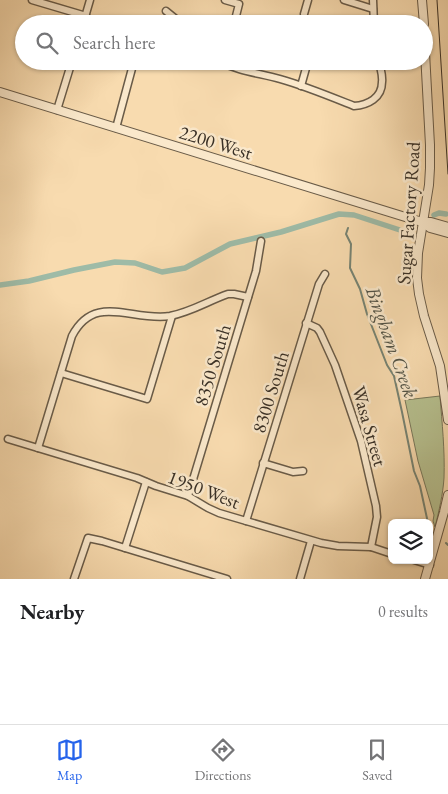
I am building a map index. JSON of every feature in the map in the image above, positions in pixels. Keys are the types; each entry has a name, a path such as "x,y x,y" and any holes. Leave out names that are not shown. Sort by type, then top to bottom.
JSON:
{"street":[{"path":"32,0 83,15"},
{"path":"86,15 90,0"},
{"path":"225,0 239,4 236,15"},
{"path":"304,14 308,0"},
{"path":"344,0 373,9"},
{"path":"373,0 373,15"},
{"path":"422,0 423,15"},
{"path":"166,12 170,15"},
{"path":"57,110 69,70"},
{"path":"116,128 132,70"},
{"path":"238,70 278,78 354,106 371,102 375,98 382,88 381,70"},
{"path":"301,86 305,70"},
{"name":"Sugar Factory Road","path":"426,70 430,160 429,184 417,278 424,316 440,366 448,420"},
{"name":"2200 West","path":"0,92 423,222 431,222 448,227"},
{"name":"2200 West","path":"423,222 430,228 448,233"},
{"name":"8350 South","path":"188,496 256,271 262,241"},
{"name":"8300 South","path":"246,521 306,323 319,284 325,274"},
{"path":"38,448 72,336 76,328 88,317 110,311 152,317 172,316 228,294 248,297"},
{"path":"61,373 147,399 172,316"},
{"name":"Wasa Street","path":"306,323 317,328 320,332 335,365 361,441 376,506 377,518 371,548"},
{"name":"1950 West","path":"8,439 137,478 188,496 213,510 311,541 338,546 371,548 388,553"},
{"path":"263,464 293,472 303,472"},
{"path":"125,548 146,482"},
{"path":"426,579 448,495"},
{"path":"74,579 88,538 227,579"},
{"path":"300,579 311,541"}],"green space":[{"path":"440,396 444,447 444,478 435,527 434,515 418,461 405,400"}],"waterway":[{"path":"434,215 439,213 446,214"},
{"path":"0,285 29,281 115,262 135,263 162,272 185,268 230,244 281,232 339,214 354,215 406,232 411,231"},
{"name":"Bingham Creek","path":"348,228 346,234 351,244 350,268 360,289 367,314 387,365 394,376 414,471 420,486 427,519"}],"tram line":[{"path":"437,0 448,174"}]}
